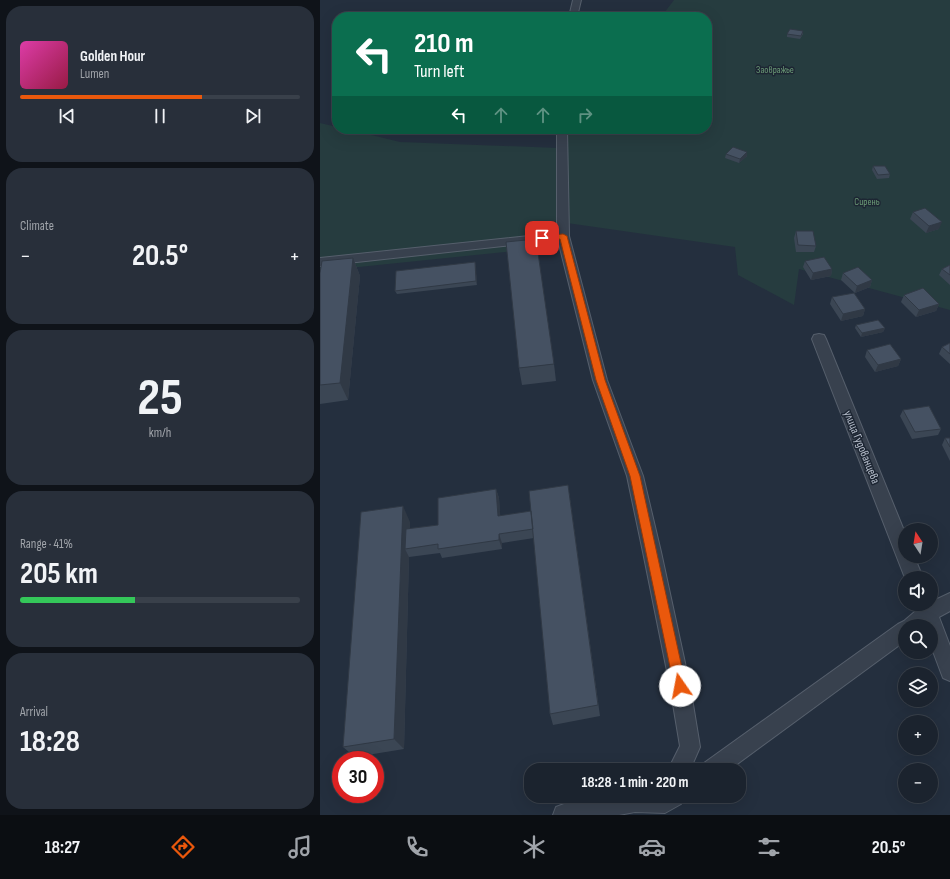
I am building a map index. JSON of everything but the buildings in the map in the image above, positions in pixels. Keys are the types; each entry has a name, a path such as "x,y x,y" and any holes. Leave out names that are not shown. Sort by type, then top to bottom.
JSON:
{"street":[{"path":"574,12 577,0"},
{"path":"562,134 563,236 600,380 635,476 680,686 690,747 682,763"},
{"path":"320,262 563,236"},
{"name":"улица Гудованцева","path":"819,339 898,537"},
{"path":"938,606 950,602"},
{"path":"917,619 924,611"},
{"path":"927,611 950,671"},
{"path":"721,763 898,635"},
{"path":"564,815 625,803"}],"green space":[{"path":"674,0 950,0 950,310 799,269 794,305 738,275 735,247 553,221 543,248 320,271 320,123 332,126 332,134 367,134 400,142 558,148 569,134 712,134 712,12 665,12"}],"route":[{"path":"542,238 563,236 600,380 635,476 680,686"}],"park label":[{"name":"Заовражье","path":"775,69"},
{"name":"Сирень","path":"867,201"}]}
